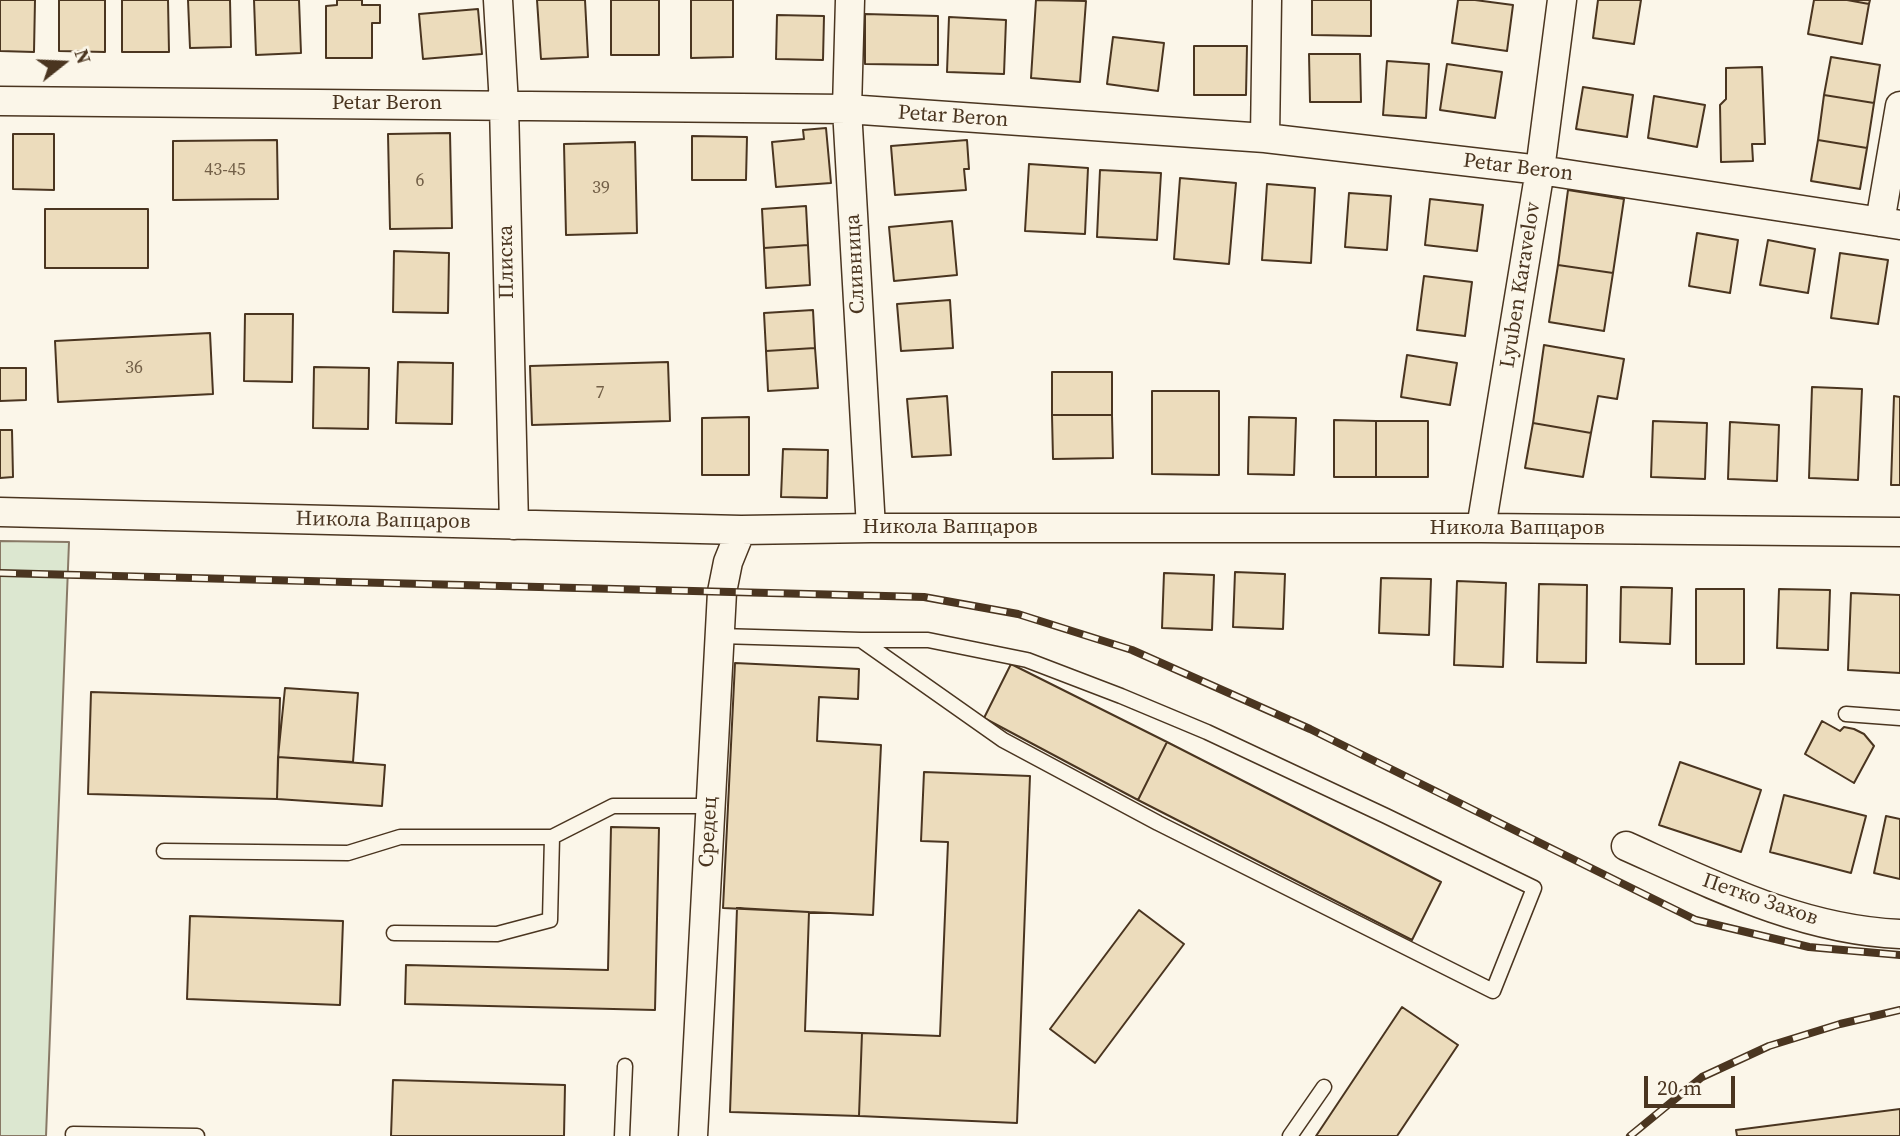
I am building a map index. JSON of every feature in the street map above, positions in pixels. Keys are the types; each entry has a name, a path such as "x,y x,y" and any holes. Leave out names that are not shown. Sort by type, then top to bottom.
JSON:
{"street":[{"name":"Плиска","path":"498,0 504,105 514,525"},
{"name":"Сливница","path":"850,0 847,109 871,528"},
{"path":"1265,138 1267,0"},
{"name":"Lyuben Karavelov","path":"1480,528 1540,170 1562,0"},
{"name":"Petar Beron","path":"0,101 847,109 1265,138 1540,170 1890,223"},
{"path":"1890,223 1900,106"},
{"name":"Никола Вапцаров","path":"0,512 741,530 1480,528 1900,532"},
{"name":"Средец","path":"693,1136 722,592 728,562 741,530"},
{"name":"Петко Захов","path":"1626,846 1733,895 1810,920 1900,934"}],"lane":[{"path":"719,636 928,640 1027,660 1207,732 1534,888 1493,991 1158,823 1003,740 861,640"},
{"path":"1846,714 1900,718"},
{"path":"164,851 348,853 400,837 552,837 613,806 711,806"},
{"path":"394,933 498,934 550,920 552,837"},
{"path":"622,1136 625,1066"},
{"path":"1290,1136 1324,1087"},
{"path":"73,1134 197,1136"}],"green space":[{"path":"0,541 69,542 46,1136 0,1136"}],"building":[{"path":"0,0 35,0 34,52 0,51"},
{"path":"59,0 105,0 105,52 59,51"},
{"path":"122,0 168,0 169,52 122,52"},
{"path":"188,0 230,0 231,47 190,48"},
{"path":"254,0 299,0 301,53 256,55"},
{"path":"337,0 362,0 362,5 380,5 380,23 372,23 372,58 326,58 326,6 337,5"},
{"path":"537,0 585,0 588,57 541,59"},
{"path":"611,0 659,0 659,55 611,55"},
{"path":"691,0 733,0 733,57 691,58"},
{"path":"1036,0 1086,1 1080,82 1031,78"},
{"path":"1312,0 1371,0 1371,36 1312,35"},
{"path":"1458,0 1513,5 1507,51 1452,43"},
{"path":"1598,0 1641,0 1634,44 1593,38"},
{"path":"1814,0 1847,0 1869,4 1862,44 1808,34"},
{"path":"1847,0 1870,0 1869,4"},
{"path":"478,9 482,54 423,59 419,14"},
{"path":"865,14 938,16 938,65 865,64"},
{"path":"777,15 824,16 823,60 776,59"},
{"path":"949,17 1006,20 1004,74 947,72"},
{"path":"1113,37 1164,43 1158,91 1107,84"},
{"path":"1194,46 1247,46 1246,95 1194,95"},
{"path":"1309,54 1360,54 1361,102 1310,102"},
{"path":"1831,57 1880,65 1874,103 1824,95"},
{"path":"1387,61 1429,64 1426,118 1383,115"},
{"path":"1447,64 1502,72 1495,118 1440,110"},
{"path":"1762,67 1765,144 1752,144 1753,161 1721,162 1720,105 1726,99 1726,68"},
{"path":"1583,87 1633,95 1627,137 1576,129"},
{"path":"1824,95 1874,103 1867,148 1818,140"},
{"path":"1654,96 1705,105 1697,147 1648,138"},
{"path":"826,128 831,183 776,187 772,142 804,139 803,130"},
{"path":"450,133 452,228 390,229 388,134"},
{"path":"13,134 54,134 54,190 13,189"},
{"path":"692,136 747,137 746,180 692,180"},
{"path":"277,140 278,199 173,200 173,141"},
{"path":"967,140 969,169 964,169 966,190 895,195 891,146"},
{"path":"1818,140 1867,148 1860,189 1811,181"},
{"path":"635,142 637,233 566,235 564,144"},
{"path":"1029,164 1088,168 1085,234 1025,231"},
{"path":"1100,170 1161,173 1157,240 1097,237"},
{"path":"1180,178 1236,183 1229,264 1174,259"},
{"path":"1267,184 1315,188 1311,263 1262,260"},
{"path":"1568,190 1624,199 1613,273 1558,265"},
{"path":"1349,193 1391,196 1387,250 1345,247"},
{"path":"1430,199 1483,205 1477,251 1425,245"},
{"path":"806,206 808,245 764,248 762,209"},
{"path":"45,209 148,209 148,268 45,268"},
{"path":"952,221 957,275 894,281 889,227"},
{"path":"1697,233 1738,240 1730,293 1689,286"},
{"path":"1768,240 1815,249 1808,293 1760,285"},
{"path":"808,245 810,285 766,288 764,248"},
{"path":"394,251 449,253 448,313 393,312"},
{"path":"1840,253 1888,260 1878,324 1831,318"},
{"path":"1558,265 1613,273 1604,331 1549,322"},
{"path":"1424,276 1472,282 1465,336 1417,330"},
{"path":"950,300 953,348 901,351 897,304"},
{"path":"813,310 815,348 766,351 764,313"},
{"path":"245,314 293,314 292,382 244,381"},
{"path":"210,333 213,394 58,402 55,341"},
{"path":"1544,345 1624,359 1617,399 1598,396 1591,433 1533,423"},
{"path":"815,348 818,388 768,391 766,351"},
{"path":"1407,355 1457,363 1450,405 1401,397"},
{"path":"398,362 453,363 452,424 396,423"},
{"path":"668,362 670,421 532,425 530,366"},
{"path":"314,367 369,368 368,429 313,428"},
{"path":"0,368 26,368 26,400 0,401"},
{"path":"1052,372 1112,372 1112,415 1052,415"},
{"path":"1812,387 1862,389 1858,480 1809,478"},
{"path":"1152,391 1219,391 1219,475 1152,474"},
{"path":"947,396 951,455 912,457 907,399"},
{"path":"1894,396 1900,397 1900,485 1891,485"},
{"path":"1052,415 1112,415 1113,458 1053,459"},
{"path":"749,417 749,475 702,475 702,418"},
{"path":"1249,417 1296,418 1294,475 1248,474"},
{"path":"1334,420 1376,421 1376,477 1334,477"},
{"path":"1376,421 1428,421 1428,477 1376,477"},
{"path":"1653,421 1707,423 1705,479 1651,477"},
{"path":"1730,422 1779,425 1777,481 1728,479"},
{"path":"1533,423 1591,433 1583,477 1525,468"},
{"path":"0,430 12,430 13,477 0,478"},
{"path":"783,449 828,450 827,498 781,497"},
{"path":"1235,572 1285,574 1283,629 1233,627"},
{"path":"1164,573 1214,575 1212,630 1162,628"},
{"path":"1381,578 1431,579 1429,635 1379,633"},
{"path":"1457,581 1506,583 1503,667 1454,665"},
{"path":"1539,584 1587,585 1586,663 1537,662"},
{"path":"1621,587 1672,588 1670,644 1620,642"},
{"path":"1696,589 1744,589 1744,664 1696,664"},
{"path":"1779,589 1830,590 1828,650 1777,648"},
{"path":"1851,593 1900,595 1900,673 1848,670"},
{"path":"735,663 859,669 858,699 819,697 817,741 881,745 873,915 723,908"},
{"path":"1011,664 1167,742 1138,800 984,718"},
{"path":"285,688 358,693 353,762 278,757"},
{"path":"91,692 280,698 277,799 88,794"},
{"path":"1822,721 1840,731 1844,727 1854,729 1864,734 1874,746 1854,783 1805,754"},
{"path":"1167,742 1441,882 1412,940 1138,800"},
{"path":"278,757 385,765 382,806 277,799"},
{"path":"1680,762 1761,790 1741,852 1659,825"},
{"path":"924,772 1030,776 1017,1123 859,1116 862,1033 940,1036 948,842 921,841"},
{"path":"1784,795 1866,816 1851,873 1770,852"},
{"path":"1886,816 1900,819 1900,879 1874,873"},
{"path":"611,827 659,828 655,1010 405,1004 406,965 608,970"},
{"path":"737,908 809,912 805,1031 862,1033 859,1116 730,1112"},
{"path":"1139,910 1184,944 1095,1063 1050,1029"},
{"path":"190,916 343,921 340,1005 187,999"},
{"path":"1402,1007 1458,1045 1397,1136 1316,1136"},
{"path":"393,1080 565,1085 564,1136 391,1136"},
{"path":"1900,1109 1900,1136 1737,1136 1736,1130"}],"railway":[{"path":"0,573 924,597 1018,614 1132,650 1310,729 1696,920 1809,947 1900,955"},
{"path":"1630,1136 1702,1077 1769,1046 1840,1024 1900,1010"}]}
